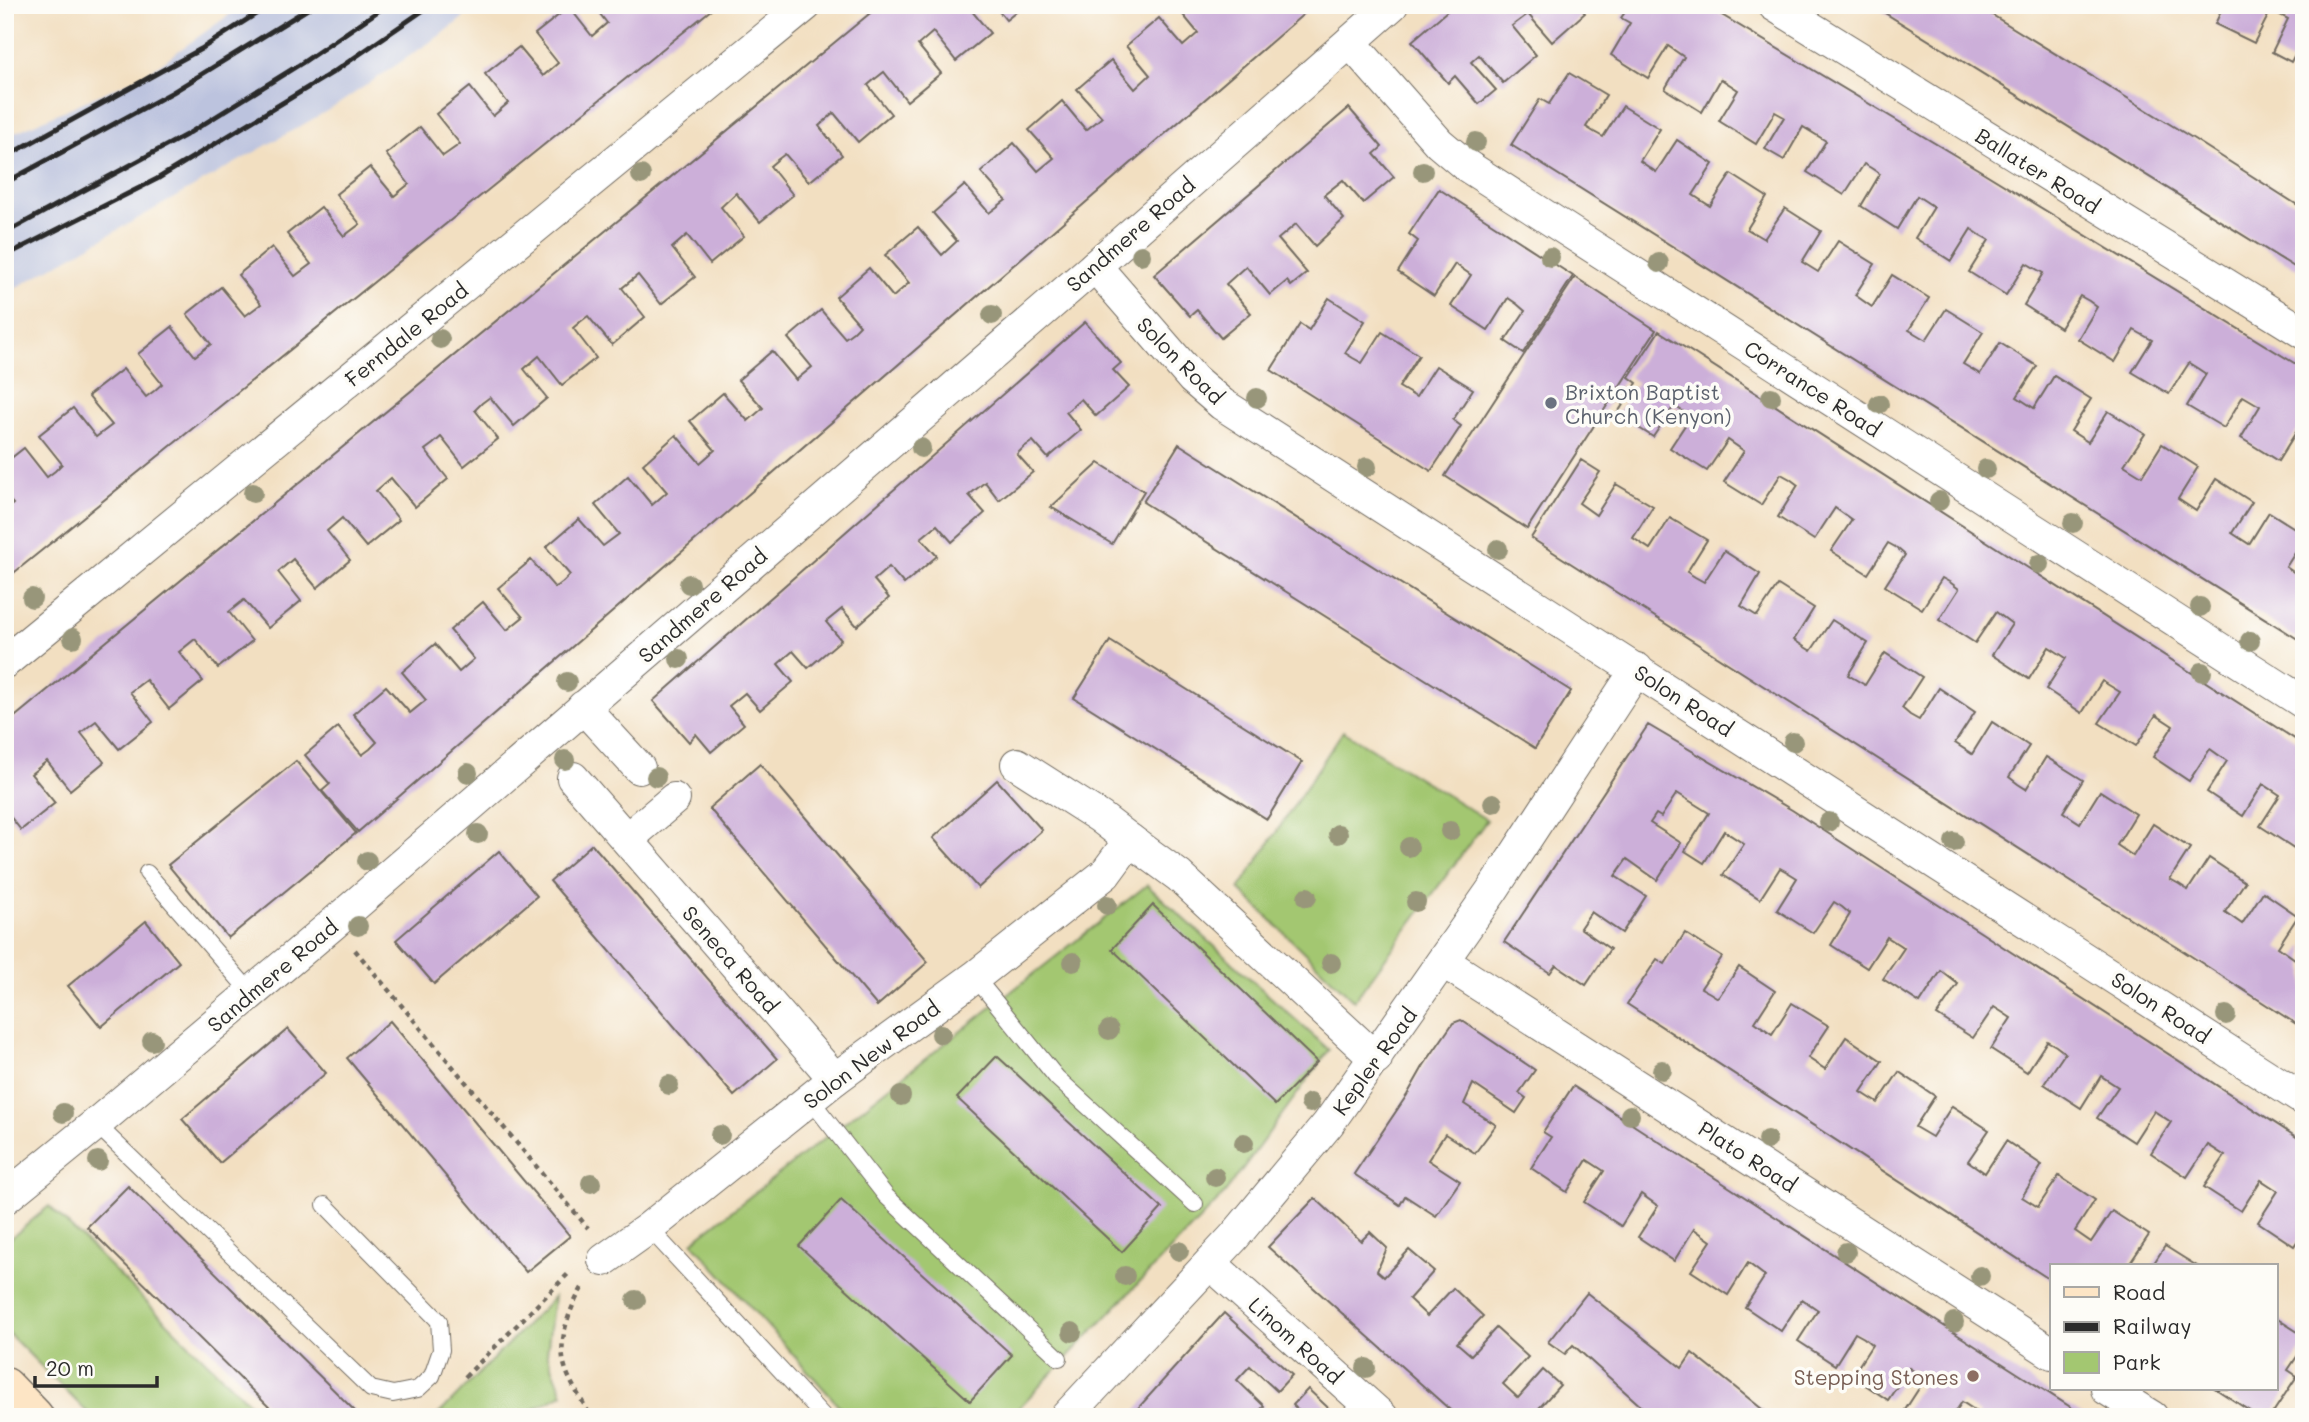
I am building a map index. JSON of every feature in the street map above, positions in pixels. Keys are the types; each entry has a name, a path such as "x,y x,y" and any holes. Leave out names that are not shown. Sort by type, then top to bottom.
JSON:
{"main road":[{"path":"5,1387 34,1417"}],"street":[{"name":"Ferndale Road","path":"5,662 806,5"},
{"name":"Sandmere Road","path":"5,1198 333,924 1095,266 1392,5"},
{"name":"Ballater Road","path":"1774,5 2304,333"},
{"name":"Corrance Road","path":"1350,41 1439,143 1464,164 2304,703"},
{"name":"Solon Road","path":"1095,266 1193,379 1222,404 2304,1100"},
{"name":"Kepler Road","path":"1066,1417 1210,1263 1295,1165 1376,1059 1535,827 1637,669"},
{"path":"583,707 639,768"},
{"path":"1017,764 1100,817 1179,876 1376,1059"},
{"name":"Seneca Road","path":"573,778 835,1079"},
{"path":"626,839 674,799"},
{"name":"Solon New Road","path":"604,1260 649,1228 835,1079 975,977 1105,874 1130,840"},
{"name":"Plato Road","path":"1444,962 2050,1352"},
{"name":"Linom Road","path":"1210,1263 1382,1417"},
{"path":"2109,1390 2152,1417"}],"lane":[{"path":"147,873 251,993"},
{"path":"975,977 1057,1078 1195,1204"},
{"path":"810,1099 886,1196 1059,1358"},
{"path":"96,1124 371,1389 393,1394 418,1389 432,1376 441,1350 439,1321 325,1205"},
{"path":"649,1228 824,1417"}],"path":[{"path":"333,924 588,1229 604,1260"},
{"path":"464,1378 569,1272 604,1260"},
{"path":"591,1417 565,1367 562,1343 574,1303 587,1279 604,1260"}],"shaded area":[{"path":"243,5 479,5 445,32 334,107 5,294 5,137 146,74"}],"green space":[{"path":"1343,731 1487,820 1354,1001 1239,889"},
{"path":"1147,885 1329,1050 1225,1193 1010,1417 849,1417 692,1242"},
{"path":"49,1206 263,1417 92,1417 5,1330 5,1243"},
{"path":"554,1297 547,1353 563,1394 518,1417 436,1417"}],"building":[{"path":"593,5 717,5 5,580 5,511 13,504 5,495 5,463 24,448 47,477 55,471 62,464 39,435 73,408 96,437 112,425 88,396 123,369 146,397 154,391 162,384 138,354 172,327 195,356 211,344 187,314 221,287 245,316 261,304 238,275 272,247 295,276 311,264 287,234 321,207 344,236 360,224 336,194 370,167 394,196 409,184 386,154 420,127 443,156 460,144 436,114 470,87 493,116 508,103 485,74 519,47 543,76 558,63 535,34 569,7 592,36 607,23"},
{"path":"880,5 967,5 990,33 956,61 933,32 918,45 941,73 907,101 884,72 875,79 868,85 891,114 858,142 834,113 819,126 842,155 809,182 785,154 777,160 770,166 793,195 760,222 736,193 721,207 744,236 710,264 687,235 672,248 695,277 661,304 638,275 622,288 645,317 612,345 588,316 580,322 573,328 596,358 562,385 539,356 524,369 547,398 514,426 490,397 482,403 475,410 498,439 464,466 441,437 425,450 448,479 415,507 391,478 376,491 399,520 366,547 342,518 327,531 350,560 317,588 293,559 278,572 301,601 268,628 244,600 229,612 252,641 218,668 195,639 179,652 203,681 169,709 146,680 130,692 153,722 119,749 96,721 88,727 81,733 104,762 70,790 47,761 31,774 55,803 21,830 5,810 5,725"},
{"path":"994,5 1025,5 1006,20"},
{"path":"1175,5 1314,5 358,832 322,791 330,784 305,755 338,727 362,755 370,749 377,742 353,714 386,686 410,713 426,700 402,672 435,644 459,672 474,659 450,630 483,602 507,630 523,617 498,588 531,560 555,588 563,582 570,575 546,547 579,519 603,546 619,534 595,505 628,476 652,505 667,492 643,464 676,435 700,463 715,450 690,421 723,393 748,421 763,408 738,380 772,351 796,380 812,367 788,338 821,310 845,338 853,332 860,325 836,297 869,268 893,297 909,283 885,255 918,227 942,255 957,241 933,213 965,185 989,213 1006,200 981,172 1014,143 1038,171 1054,158 1029,130 1062,101 1086,130 1102,117 1077,89 1111,60 1135,89 1150,75 1126,46 1159,18 1183,46 1198,33"},
{"path":"1454,5 1578,5 1585,13 1552,42 1528,14 1512,26 1536,55 1503,83 1479,55 1471,62 1496,90 1479,104 1455,76 1448,83 1412,41"},
{"path":"1630,5 1705,5 2304,369 2304,433 2298,429 2278,461 2241,438 2260,406 2243,396 2224,428 2187,406 2206,374 2189,363 2169,394 2132,372 2152,340 2134,330 2115,362 2078,339 2097,307 2089,301 2080,296 2060,328 2024,305 2043,273 2026,263 2006,295 1969,272 1989,240 1971,229 1951,261 1915,238 1934,207 1917,196 1897,229 1861,206 1880,174 1871,168 1864,164 1844,195 1807,172 1826,141 1803,127 1784,160 1765,149 1784,117 1775,112 1756,144 1719,121 1738,90 1721,79 1702,112 1665,89 1684,57 1668,46 1648,78 1611,55 1630,23 1621,18"},
{"path":"1872,5 1976,5 2299,206 2304,199 2304,273"},
{"path":"2224,5 2304,5 2304,37 2291,62 2272,52 2288,19 2271,10 2254,43 2215,24"},
{"path":"1569,73 1606,95 1586,127 1594,132 1603,137 1623,106 1660,129 1640,161 1656,172 1677,140 1713,164 1693,195 1710,206 1731,174 1767,197 1747,229 1764,239 1785,208 1821,231 1802,262 1818,272 1838,241 1875,264 1855,295 1872,307 1892,275 1929,298 1909,330 1926,340 1946,309 1983,332 1963,364 1980,374 2000,343 2037,366 2017,397 2034,408 2054,376 2091,399 2071,431 2088,442 2108,411 2145,434 2124,465 2142,476 2162,444 2198,467 2178,499 2196,511 2216,479 2252,502 2232,533 2249,544 2269,512 2304,534 2304,539 2286,567 2304,579 2304,643 1511,145 1540,99 1549,104"},
{"path":"1349,108 1382,147 1374,154 1394,177 1363,203 1343,180 1324,195 1344,219 1315,246 1296,224 1278,239 1307,273 1291,286 1287,281 1270,295 1246,266 1226,284 1251,313 1221,338 1197,310 1190,316 1154,275"},
{"path":"1439,189 1573,276 1523,353 1505,341 1525,311 1508,298 1488,330 1451,306 1471,275 1455,264 1434,296 1398,272 1418,241 1409,234"},
{"name":"Brixton Baptist Church (Kenyon)","path":"1575,277 1656,330 1527,529 1445,476"},
{"path":"1329,298 1365,321 1345,353 1362,363 1382,332 1419,355 1399,387 1416,397 1436,366 1473,389 1453,420 1461,426 1431,471 1271,370 1300,324 1309,330"},
{"path":"1085,322 1121,363 1113,370 1129,387 1096,416 1081,399 1066,412 1081,430 1048,458 1033,441 1024,447 1017,454 1033,472 999,500 985,482 969,495 985,513 952,542 937,525 921,538 937,556 904,584 889,567 874,580 889,598 857,626 842,609 826,622 841,640 808,668 793,651 778,664 793,682 760,710 745,693 729,706 744,724 711,752 696,734 689,742 653,701"},
{"path":"1659,331 2304,745 2304,839 2297,850 2260,826 2280,795 2263,784 2243,816 2207,792 2227,761 2210,749 2189,781 2153,757 2173,726 2156,715 2136,746 2099,723 2120,692 2102,681 2082,713 2046,689 2066,658 2057,652 2049,647 2029,679 1992,655 2012,624 1996,612 1975,643 1939,620 1959,589 1951,583 1942,578 1922,609 1885,586 1905,555 1897,548 1888,543 1868,574 1831,551 1852,520 1835,508 1814,540 1778,517 1798,485 1790,479 1781,474 1761,505 1724,482 1744,451 1728,440 1707,471 1670,448 1691,416 1674,406 1653,437 1617,414 1637,383 1629,377"},
{"path":"1179,444 1571,691 1535,748 1143,502"},
{"path":"1581,460 1600,472 1579,503 1596,515 1616,484 1653,506 1633,538 1650,549 1670,518 1707,540 1687,572 1695,577 1704,582 1724,551 1760,574 1741,606 1757,616 1778,585 1814,608 1794,640 1803,646 1811,651 1832,620 1868,643 1848,675 1865,685 1885,653 1922,677 1902,708 1910,715 1919,720 1939,688 1975,712 1955,743 1972,754 1992,722 2029,746 2009,777 2018,784 2026,789 2046,757 2083,780 2063,812 2080,823 2100,791 2136,814 2117,845 2133,856 2153,824 2190,848 2170,879 2188,890 2209,858 2245,882 2225,912 2242,924 2263,892 2298,916 2278,947 2295,959 2304,946 2304,1029 1531,538"},
{"path":"1099,463 1144,491 1112,544 1051,507"},
{"path":"1110,641 1302,762 1267,819 1074,698"},
{"path":"1648,725 1792,810 2304,1142 2304,1231 2294,1246 2258,1222 2278,1191 2261,1180 2241,1211 2204,1187 2225,1156 2208,1145 2187,1177 2151,1153 2171,1122 2154,1111 2134,1142 2097,1118 2118,1087 2101,1076 2081,1108 2044,1084 2065,1053 2056,1046 2047,1041 2027,1072 1991,1049 2011,1018 2002,1012 1994,1007 1973,1038 1937,1015 1958,984 1941,971 1920,1003 1883,979 1904,948 1887,937 1867,968 1831,945 1850,914 1842,907 1834,902 1813,933 1777,910 1797,878 1780,868 1760,899 1723,875 1744,844 1724,831 1704,863 1685,851 1709,813 1677,793 1661,817 1656,814 1650,823 1681,843 1657,880 1627,859 1615,876 1646,896 1622,933 1591,912 1580,928 1610,949 1586,985 1556,965 1550,973 1504,942"},
{"path":"296,761 356,833 228,938 168,865"},
{"path":"760,764 928,962 877,1006 709,808"},
{"path":"997,780 1042,830 978,888 933,838"},
{"path":"592,844 777,1059 734,1096 550,881"},
{"path":"499,851 537,896 434,984 396,940"},
{"path":"1153,905 1317,1062 1275,1105 1112,949"},
{"path":"146,921 179,962 101,1027 68,986"},
{"path":"1685,933 1722,957 1701,988 1718,998 1739,967 1775,991 1755,1022 1772,1034 1792,1003 1829,1026 1808,1058 1825,1069 1846,1037 1882,1061 1861,1092 1878,1103 1899,1072 1935,1096 1915,1127 1932,1137 1952,1106 1989,1130 1968,1161 1985,1173 2006,1141 2042,1165 2022,1197 2038,1207 2059,1176 2095,1200 2075,1231 2091,1242 2112,1211 2149,1235 2129,1264 2050,1264 2050,1280 1627,1004 1657,959 1665,964"},
{"path":"1461,1020 1535,1070 1519,1093 1526,1098 1516,1113 1473,1084 1464,1104 1496,1125 1475,1153 1445,1134 1428,1160 1460,1181 1436,1216 1405,1196 1400,1205 1354,1174 1453,1023"},
{"path":"390,1021 570,1236 526,1272 347,1058"},
{"path":"288,1029 326,1073 220,1163 182,1119"},
{"path":"997,1056 1162,1208 1122,1252 957,1098"},
{"path":"1573,1086 2086,1417 1977,1417 1979,1413 1962,1402 1952,1417 1916,1417 1905,1410 1925,1379 1909,1368 1888,1400 1852,1376 1872,1345 1864,1338 1855,1333 1835,1365 1798,1341 1818,1310 1802,1299 1781,1331 1745,1307 1765,1276 1748,1263 1728,1295 1691,1271 1711,1241 1694,1229 1674,1261 1638,1237 1658,1206 1641,1194 1621,1226 1584,1202 1604,1171 1587,1160 1567,1192 1531,1168 1551,1137 1543,1132"},
{"path":"128,1186 361,1417 279,1417 87,1227"},
{"path":"1315,1198 1361,1241 1370,1232 1387,1248 1377,1271 1384,1277 1409,1250 1434,1271 1409,1299 1427,1316 1453,1288 1483,1316 1457,1343 1471,1355 1496,1328 1528,1357 1503,1384 1518,1398 1543,1370 1560,1385 1531,1417 1458,1417 1268,1247"},
{"path":"841,1200 1012,1355 970,1401 799,1246"},
{"path":"2165,1246 2194,1264 2153,1264"},
{"path":"1587,1293 1682,1368 1692,1353 1772,1417 1653,1417 1573,1345 1565,1354 1548,1342"},
{"path":"1224,1313 1292,1375 1277,1391 1250,1366 1237,1380 1264,1406 1254,1417 1212,1417 1208,1413 1204,1417 1130,1417"},
{"path":"2278,1319 2304,1336 2304,1346 2288,1370 2297,1376 2270,1417 2259,1417 2218,1390 2278,1390"},
{"path":"1308,1389 1338,1417 1305,1417 1293,1405"}],"railway":[{"path":"5,157 201,49 270,5"},
{"path":"5,183 173,92 314,5"},
{"path":"5,233 186,135 302,63 387,5"},
{"path":"5,256 157,179 335,71 431,5"}],"place":[{"name":"Brixton Baptist Church (Kenyon)","path":"1551,403"},
{"name":"Stepping Stones","path":"1973,1376"}]}
